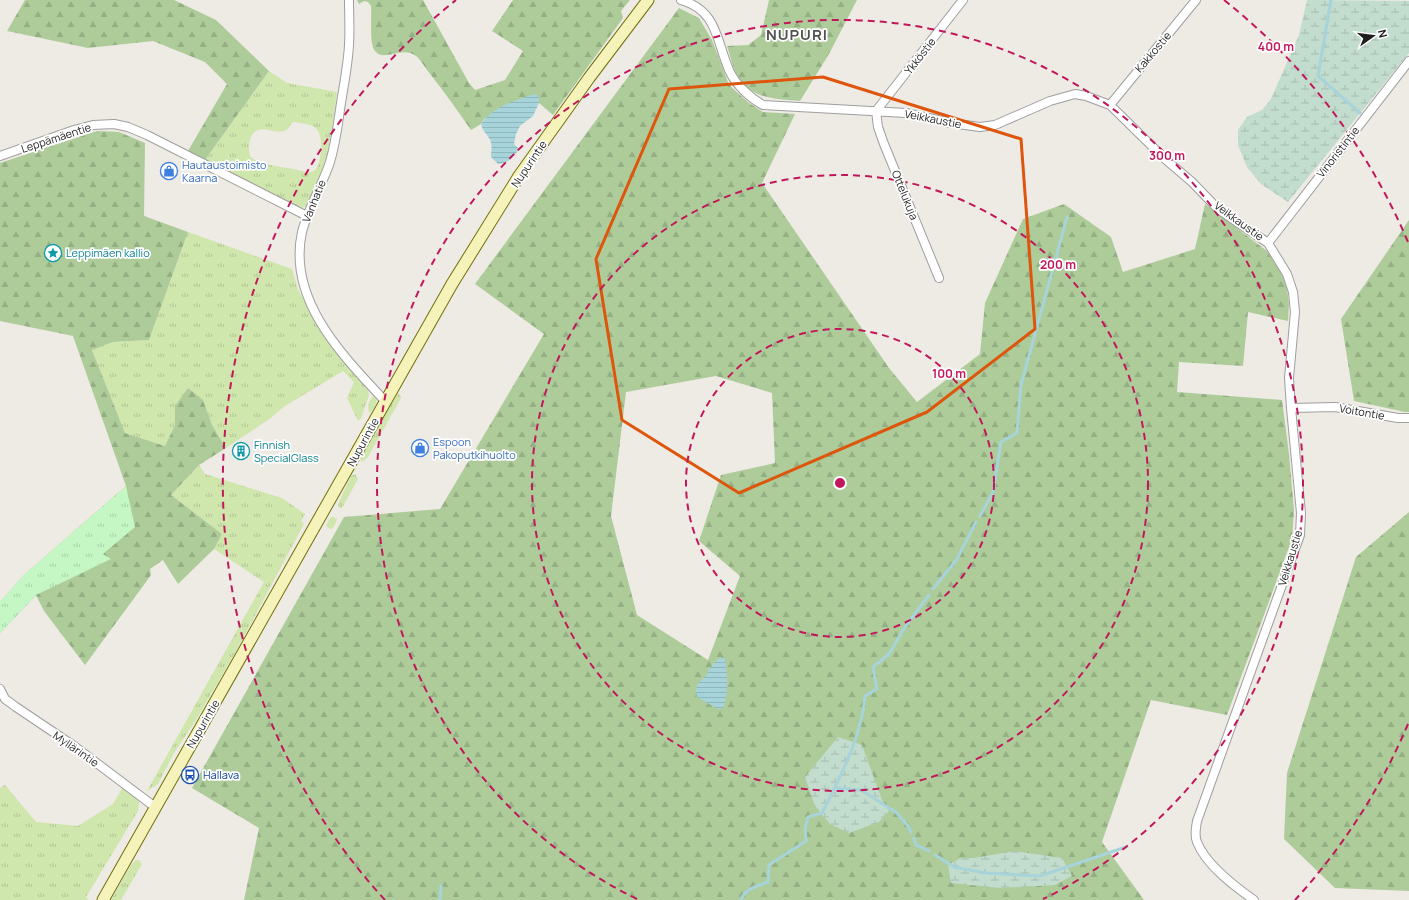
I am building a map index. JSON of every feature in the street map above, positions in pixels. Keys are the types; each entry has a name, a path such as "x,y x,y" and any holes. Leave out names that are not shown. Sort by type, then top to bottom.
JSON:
{"main road":[{"name":"Nupurintie","path":"103,900 452,284 519,176 589,78 648,0"}],"street":[{"name":"Vanhatie","path":"349,0 349,46 336,139 322,182 307,216 302,232 299,251 300,266 302,284 312,308 326,331 351,365 386,401"},
{"name":"Veikkaustie","path":"680,0 699,8 711,21 718,36 730,72 736,82 753,100 763,105 906,113 950,123 980,127 996,125 1050,101 1075,94 1110,104 1165,159 1192,182 1218,208 1268,243 1287,274 1293,292 1294,312 1289,378 1301,512 1300,535 1197,821 1195,831 1197,842 1205,856 1220,873 1254,900"},
{"name":"Ykköstie","path":"876,111 963,0"},
{"name":"Kakkostie","path":"1110,104 1196,0"},
{"name":"Vinoristintie","path":"1268,243 1409,61"},
{"name":"Ottelukuja","path":"876,111 878,127 884,144 939,278"},
{"name":"Leppämäentie","path":"0,156 74,130 93,125 114,124 128,127 147,135 307,216"},
{"name":"Voitontie","path":"1291,408 1335,407 1398,418 1409,418"},
{"name":"Myllärintie","path":"0,689 5,699 74,746 155,807"}],"highlighted area":[{"path":"823,77 1021,139 1035,329 927,412 739,493 622,420 596,259 669,89"}],"green space":[{"path":"25,0 174,0 216,20 269,71 205,160 188,151 227,84 205,62 153,41 88,48 7,31"},
{"path":"357,0 423,0 469,83 475,90 505,80 523,51 492,31 513,0 630,0 621,11 623,18 553,115 539,103 539,96 484,119 481,124 471,130 416,56 405,52 384,55 375,51 371,36 371,6 368,2 364,1 359,4"},
{"path":"769,0 857,0 829,54 800,101 772,98 755,93 741,82 733,67 727,46 748,45 761,35"},
{"path":"1307,0 1409,1 1409,53 1288,202 1261,184 1247,167 1238,145 1238,130 1247,117 1262,110 1271,99 1299,35"},
{"path":"679,8 699,18 712,40 729,85 749,103 763,112 795,114 762,183 889,368 917,402 980,354 985,303 1023,219 1064,204 1111,237 1123,272 1195,249 1205,204 1267,251 1281,272 1287,288 1289,304 1288,321 1248,312 1243,366 1179,362 1177,392 1282,400 1294,510 1292,539 1227,715 1151,700 1102,842 1144,900 244,900 259,828 192,788 344,517 440,509 544,334 475,284","holes":["716,376 772,393 775,463 721,475 699,541 740,576 708,660 637,615 611,516 626,392"]},
{"path":"269,71 287,83 337,92 323,167 319,181 305,207 299,208 205,160","holes":["295,122 313,126 320,135 320,157 318,166 314,171 307,172 271,165 260,162 251,157 249,152 249,142 255,131 263,129 282,131 289,128 292,123"]},
{"path":"97,131 119,132 145,143 144,216 188,232 149,340 113,342 92,350 125,433 165,446 175,425 175,406 188,388 203,400 212,425 226,448 199,465 171,495 222,534 214,549 178,584 163,560 150,569 151,575 85,665 44,611 36,595 0,633 0,602 23,576 126,486 73,336 0,321 0,163"},
{"path":"1409,220 1409,412 1405,412 1354,401 1341,319"},
{"path":"188,232 292,269 298,290 325,337 348,368 367,385 369,395 361,418 358,421 347,398 354,382 343,371 285,406 268,420 226,448 212,425 203,400 175,406 175,425 165,446 125,433 92,350 113,342 149,340"},
{"path":"399,394 401,398 368,457 362,462 360,457"},
{"path":"374,396 376,398 376,402 370,413 368,410 369,403"},
{"path":"199,465 205,474 282,498 305,514 301,521 304,524 236,651 196,720 174,753 158,784 147,791 264,582 214,549 222,534 171,495"},
{"path":"355,474 358,479 342,508 339,508 338,504 351,476"},
{"path":"126,486 135,527 103,554 111,559 36,595 0,633 0,602 23,576"},
{"path":"1409,512 1409,891 1335,888 1284,839 1287,773 1356,557"},
{"path":"332,517 336,518 337,520 333,528 330,529 326,526"},
{"path":"838,737 862,745 882,800 889,811 879,822 849,833 830,824 815,806 805,777"},
{"path":"5,785 36,822 78,826 113,804 123,787 139,802 138,811 86,897 89,900 0,900 0,788"},
{"path":"1015,851 1062,858 1072,876 1055,885 1000,888 951,883 948,865 961,858 974,858"},
{"path":"136,860 139,860 142,864 121,900 111,900 131,865"}],"water":[{"path":"534,94 539,96 539,103 533,116 520,126 516,134 514,144 519,149 510,160 498,164 491,157 491,143 481,124 498,108"},
{"path":"723,657 727,674 727,690 725,704 723,708 718,709 697,697 696,689 700,681 707,675 709,669 718,659"}],"waterway":[{"path":"1331,0 1318,76 1360,113"},
{"path":"980,516 993,492 1001,442 1017,433 1021,385 1067,217"},
{"path":"933,589 957,559 976,522"},
{"path":"741,900 745,893 768,882 769,865 806,841 805,829 808,817 822,813 843,771 855,741 860,726 865,696 877,689 873,667 889,654 905,627 929,595"},
{"path":"835,788 861,790 897,813 911,832"},
{"path":"914,838 916,845 929,851"},
{"path":"935,855 954,867 985,873 1040,876 1126,847"},
{"path":"440,900 441,886"}],"place":[{"name":"Hautaustoimisto Kaarna","path":"169,171"},
{"name":"Leppimäen kallio","path":"53,253"},
{"name":"Espoon Pakoputkihuolto","path":"420,448"},
{"name":"Finnish SpecialGlass","path":"241,451"},
{"name":"Hallava","path":"190,775"}],"district":[{"name":"NUPURI","path":"797,35"}]}
